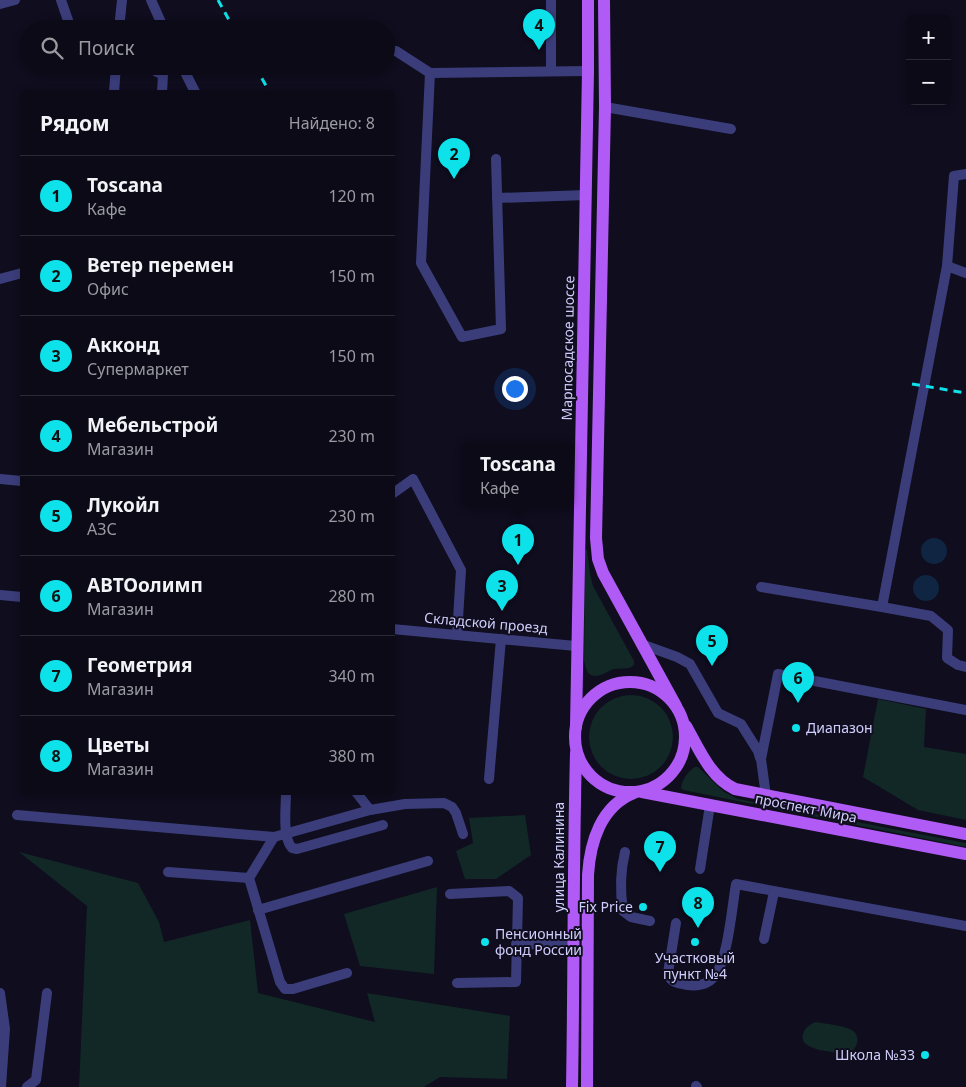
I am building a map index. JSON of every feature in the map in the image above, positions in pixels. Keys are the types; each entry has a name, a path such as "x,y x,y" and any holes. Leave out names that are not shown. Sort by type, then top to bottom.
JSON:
{"main road":[{"name":"Марпосадское шоссе","path":"576,727 588,0"},
{"path":"587,1087 588,875 594,837 606,814 616,802 662,783 678,765 685,743 682,719 676,706 603,573 598,559 596,538 605,108 604,0"},
{"path":"637,792 610,789 596,780 584,766 576,748 576,727 584,706 593,696 605,688 619,683 633,682 654,687 666,695 676,706"},
{"name":"проспект Мира","path":"682,719 707,762 723,782 735,789 966,834"},
{"name":"улица Калинина","path":"572,1087 576,748"},
{"name":"проспект Мира","path":"637,792 966,854"}],"street":[{"path":"0,4 15,0"},
{"path":"61,0 68,20"},
{"path":"120,20 122,0"},
{"path":"151,0 160,20"},
{"path":"551,0 551,71"},
{"path":"396,51 430,73 588,71"},
{"path":"430,73 421,263 462,337 501,329 496,159"},
{"path":"114,90 115,75"},
{"path":"162,90 163,75"},
{"path":"186,75 194,90"},
{"path":"605,108 731,129"},
{"path":"882,607 948,266 954,176 966,174"},
{"path":"497,198 586,195"},
{"path":"948,266 966,273"},
{"path":"0,279 20,274"},
{"path":"0,479 20,481"},
{"path":"395,492 413,480 461,570 458,635"},
{"path":"761,587 931,616 948,630 947,658 958,665 966,667"},
{"path":"0,595 20,597"},
{"name":"Складской проезд","path":"395,629 576,646"},
{"path":"489,779 501,639"},
{"path":"641,644 677,657 690,664 718,713 741,724 758,751 766,796"},
{"path":"760,759 778,674 966,710"},
{"path":"286,795 286,835 292,848 297,849 383,825"},
{"path":"358,795 370,810"},
{"path":"17,816 274,837 370,810 405,804 444,803 452,807 463,834"},
{"path":"700,869 710,805"},
{"path":"274,837 248,878 280,982 285,989 293,989 347,973"},
{"path":"625,852 620,892 623,911 631,917 650,921"},
{"path":"258,910 428,861"},
{"path":"168,872 248,878"},
{"path":"676,923 668,973 669,978 672,981 690,986 710,981 716,975 723,960 736,884 966,926"},
{"path":"450,894 509,891 518,898 516,982 457,983"},
{"path":"764,939 774,892"},
{"path":"516,944 574,945"},
{"path":"0,993 5,1029 1,1087"},
{"path":"27,1087 36,1080 46,993"}],"green space":[{"path":"587,549 593,586 634,661 634,665 630,668 614,669 597,676 588,673 584,661 585,551"},
{"path":"631,695 647,698 666,714 670,721 673,737 670,753 654,772 647,776 631,779 615,776 596,760 592,753 589,737 592,721 608,702 615,698"},
{"path":"878,699 926,709 924,747 966,754 966,820 918,810 863,777"},
{"path":"695,767 698,767 724,792 738,799 966,843 966,847 683,790 681,785 684,779"},
{"path":"525,815 531,855 496,879 465,879 456,851 473,843 469,818"},
{"path":"19,852 138,883 159,922 164,942 250,920 258,993 375,1022 367,993 510,1016 507,1079 440,1077 424,1087 79,1087 87,906"},
{"path":"437,887 434,974 360,966 344,914"},
{"path":"816,1022 850,1029 857,1036 857,1045 850,1052 844,1053 811,1047 804,1041 803,1034 811,1024"}],"water":[{"path":"934,538 943,542 947,551 943,560 934,564 925,560 921,551 925,542"},
{"path":"926,575 935,579 939,588 935,597 926,601 917,597 913,588 917,579"}],"railway":[{"path":"218,0 229,20"},
{"path":"260,75 268,90"},
{"path":"912,384 966,393"}],"place":[{"name":"Мебельстрой","path":"539,50"},
{"name":"Ветер перемен","path":"454,179"},
{"name":"Toscana","path":"518,565"},
{"name":"Акконд","path":"502,611"},
{"name":"Лукойл","path":"712,666"},
{"name":"АВТОолимп","path":"798,703"},
{"name":"Диапазон","path":"796,728"},
{"name":"Геометрия","path":"660,872"},
{"name":"Fix Price","path":"643,907"},
{"name":"Цветы","path":"698,928"},
{"name":"Пенсионный фонд России","path":"485,942"},
{"name":"Участковый пункт №4","path":"695,942"},
{"name":"Школа №33","path":"925,1055"}]}
